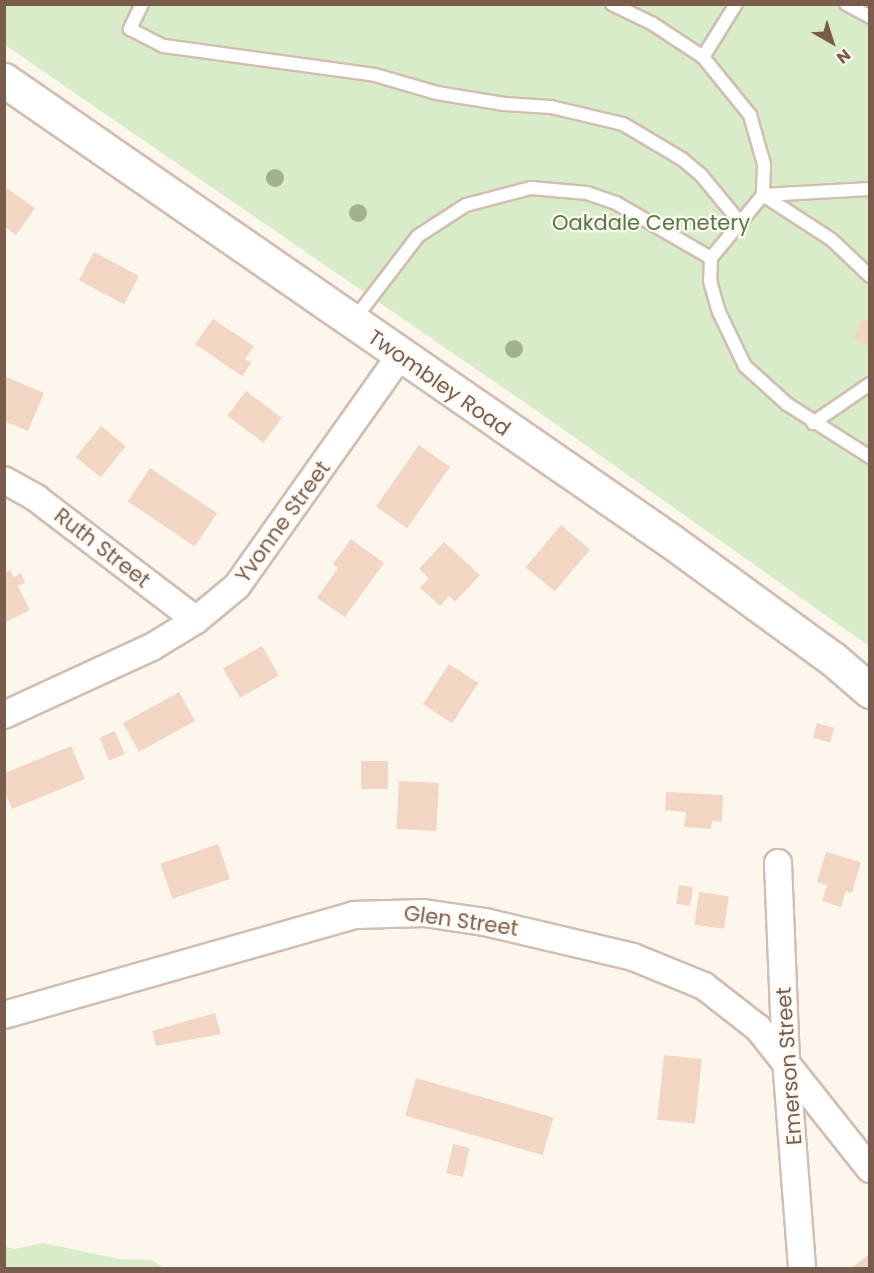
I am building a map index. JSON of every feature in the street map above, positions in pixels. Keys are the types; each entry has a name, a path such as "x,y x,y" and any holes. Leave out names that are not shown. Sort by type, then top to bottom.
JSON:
{"street":[{"name":"Twombley Road","path":"4,80 400,356 671,541 833,659 870,691"},
{"name":"Yvonne Street","path":"4,715 86,681 196,620 250,571 400,356"},
{"name":"Ruth Street","path":"4,480 36,498 196,620"},
{"name":"Emerson Street","path":"778,863 786,1059 802,1269"},
{"name":"Glen Street","path":"4,1015 324,921 376,913 424,913 564,939 633,957 680,975 732,1004 786,1059 870,1169"}],"lane":[{"path":"142,4 130,29 164,46 363,74 437,93 561,108 622,124 682,159 700,175 739,221"},
{"path":"612,4 703,57 750,115 764,164 763,195 739,221 711,258 710,281 719,312 745,366 762,385 813,423 870,457"},
{"path":"703,57 735,4"},
{"path":"846,4 870,17"},
{"path":"352,322 418,236 436,222 466,205 531,188 587,193 616,203 711,258"},
{"path":"763,195 870,189"},
{"path":"763,195 832,240 870,276"},
{"path":"813,423 870,384"}],"green space":[{"name":"Oakdale Cemetery","path":"4,5 869,5 869,646 550,420 5,45"},
{"path":"43,1243 119,1259 151,1260 165,1268 5,1268 5,1247 14,1249"}],"building":[{"path":"5,187 35,208 16,235 5,227"},
{"path":"94,252 139,276 124,304 79,280"},
{"path":"213,319 254,346 245,359 251,363 242,376 195,344"},
{"path":"862,319 870,322 870,346 854,339"},
{"path":"4,376 44,393 28,431 4,421"},
{"path":"246,391 282,418 263,443 227,416"},
{"path":"101,426 126,446 101,477 76,457"},
{"path":"419,445 450,467 407,528 376,506"},
{"path":"150,468 217,513 195,546 128,501"},
{"path":"561,525 590,549 555,592 526,567"},
{"path":"351,539 384,563 345,617 317,598 338,568 333,564"},
{"path":"444,542 480,575 455,602 449,596 440,606 420,588 429,578 419,569"},
{"path":"10,570 14,577 21,573 25,583 18,586 30,610 4,623 4,573"},
{"path":"262,646 279,675 240,698 223,668"},
{"path":"449,664 478,683 452,723 423,704"},
{"path":"179,692 195,721 139,752 123,723"},
{"path":"817,723 834,728 830,742 813,737"},
{"path":"115,731 125,754 109,761 99,738"},
{"path":"71,746 85,779 12,809 4,791 5,773"},
{"path":"361,761 388,761 388,789 361,789"},
{"path":"399,781 439,783 436,831 396,829"},
{"path":"666,792 723,795 722,822 712,821 711,829 684,827 686,812 665,810"},
{"path":"218,844 230,879 172,899 160,864"},
{"path":"826,852 861,862 852,893 846,891 841,907 822,901 827,885 817,882"},
{"path":"679,885 693,887 690,906 676,904"},
{"path":"699,892 729,896 724,929 694,925"},
{"path":"215,1013 221,1034 156,1046 152,1031"},
{"path":"664,1055 702,1059 695,1124 657,1120"},
{"path":"416,1078 553,1117 543,1155 405,1115"},
{"path":"453,1144 470,1148 463,1177 446,1173"},
{"path":"870,1254 870,1268 851,1268"}]}
